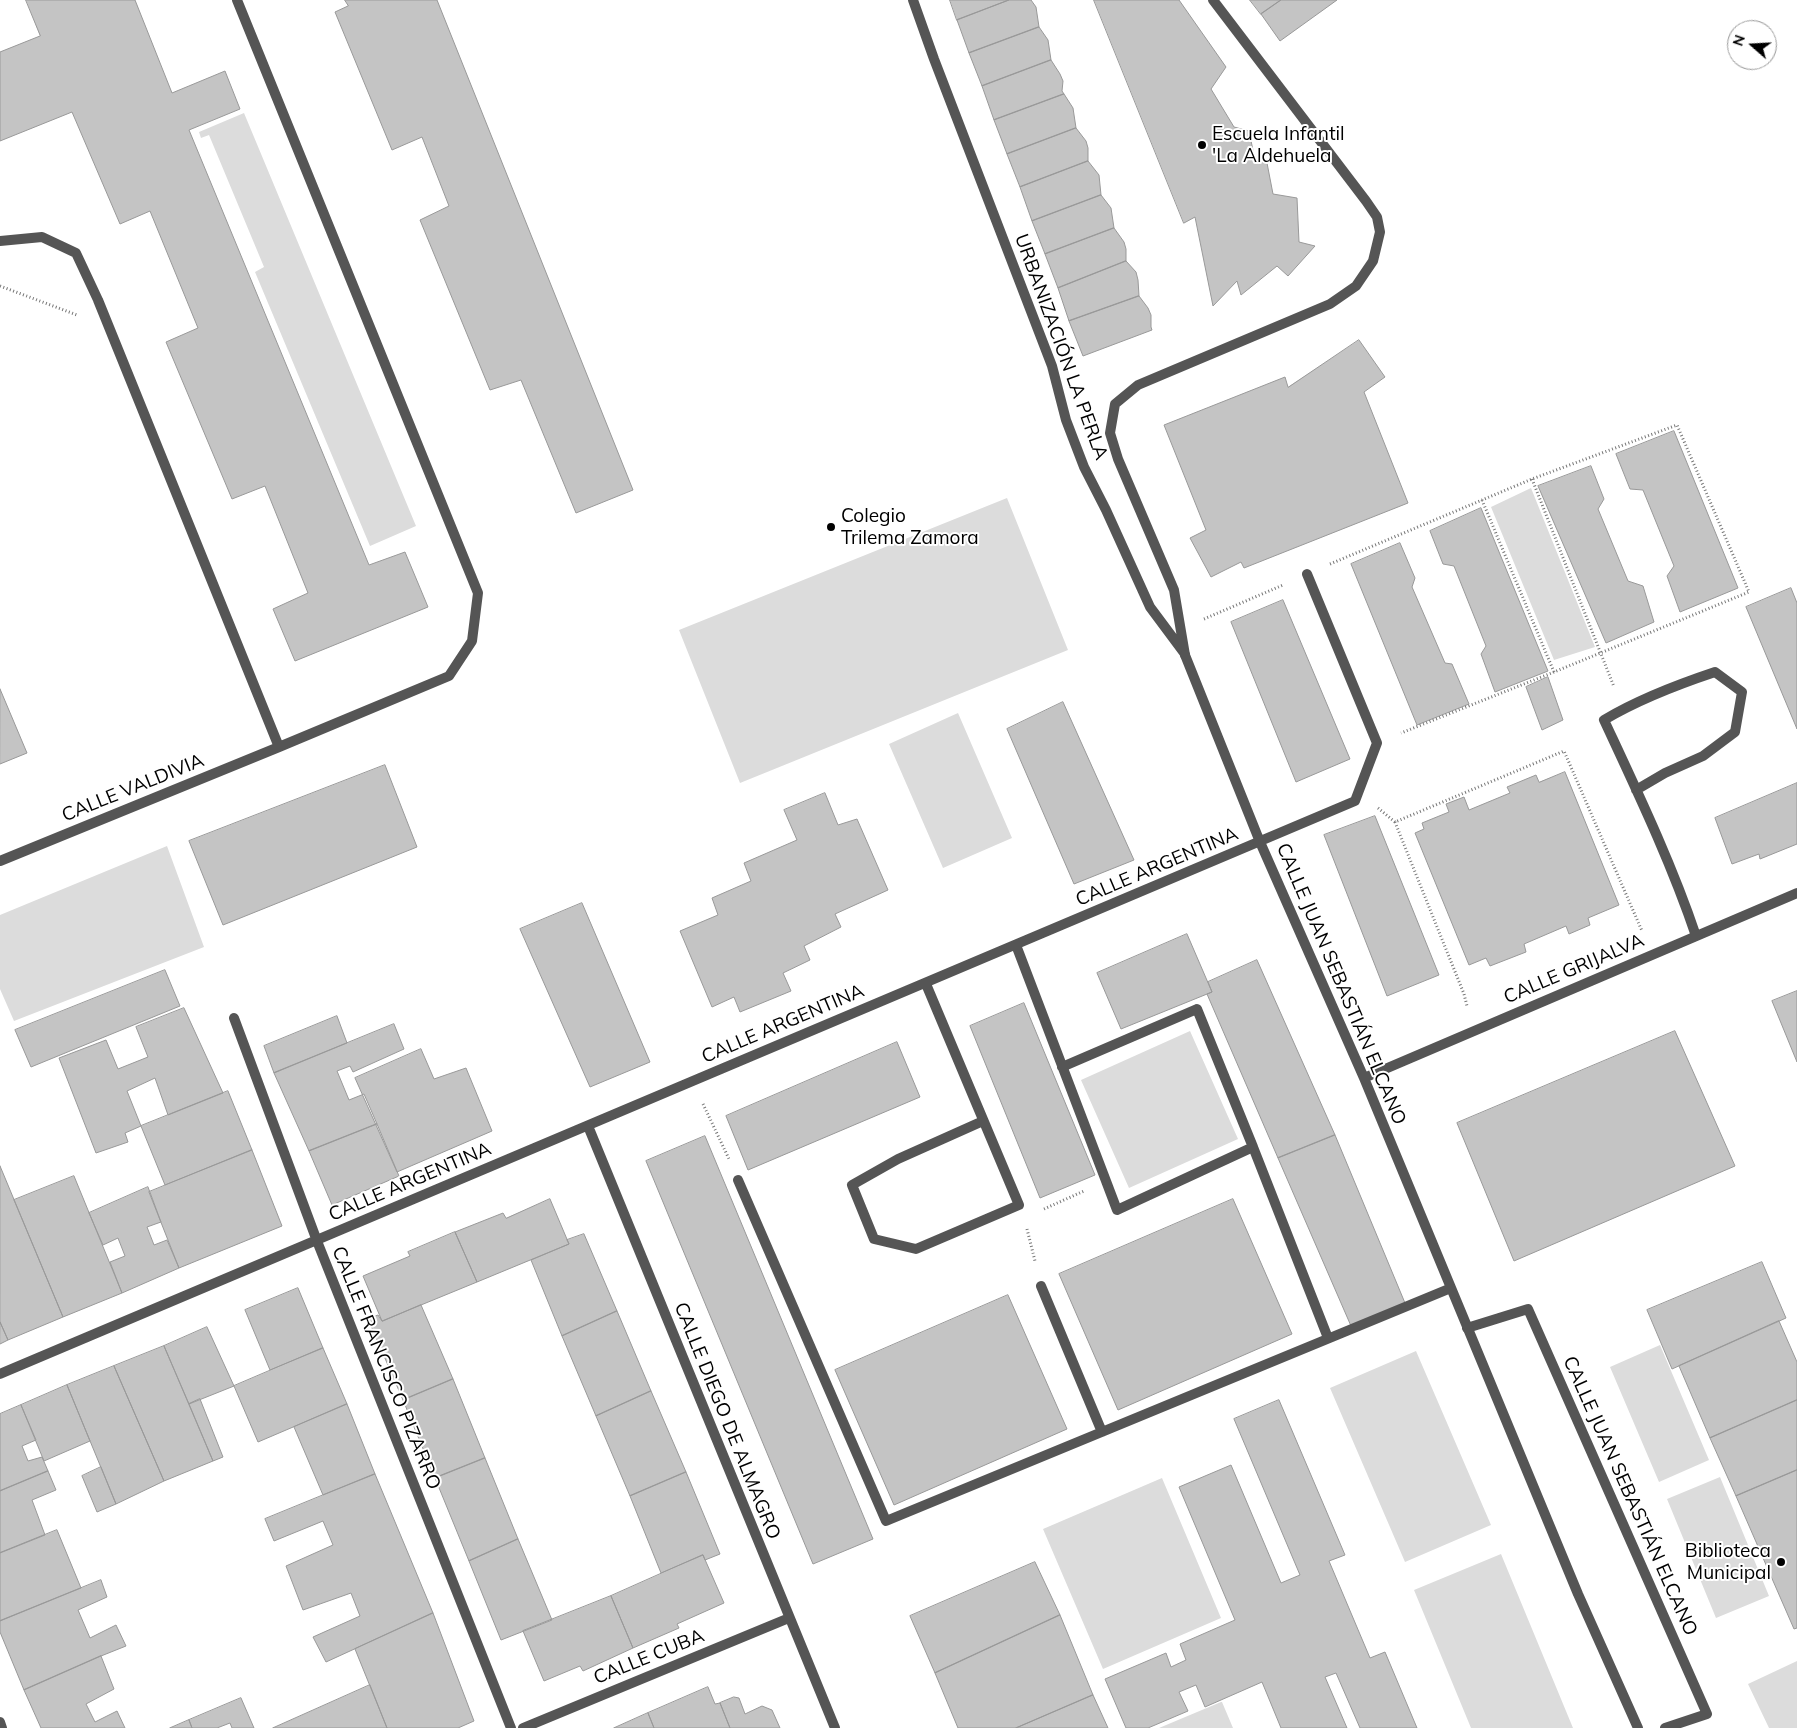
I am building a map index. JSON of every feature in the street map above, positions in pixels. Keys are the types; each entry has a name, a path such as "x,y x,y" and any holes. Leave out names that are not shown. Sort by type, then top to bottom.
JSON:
{"street":[{"name":"CALLE VALDIVIA","path":"0,861 449,676 472,641 478,592 237,0"},
{"name":"URBANIZACIÓN LA PERLA","path":"913,0 1052,366 1066,420 1084,467 1106,510 1150,607 1185,655"},
{"name":"URBANIZACIÓN LA PERLA","path":"1185,655 1174,590 1118,459 1110,433 1115,404 1138,385 1330,304 1356,286 1373,261 1380,232 1376,217 1366,201 1213,0"},
{"path":"0,241 42,237 76,253 98,300 279,747"},
{"path":"1307,574 1377,742"},
{"name":"CALLE JUAN SEBASTIÁN ELCANO","path":"1185,655 1260,842 1364,1078 1578,1594 1638,1728"},
{"path":"1636,790 1665,772 1703,756 1735,732 1742,692 1715,672 1670,687 1604,720 1686,906 1696,936"},
{"name":"CALLE ARGENTINA","path":"0,1374 1355,801 1377,742"},
{"name":"CALLE GRIJALVA","path":"1364,1078 1797,893"},
{"path":"1016,945 1117,1210 1253,1146"},
{"path":"926,984 1019,1205 916,1248 874,1239 852,1186 898,1159 983,1121"},
{"path":"1062,1067 1197,1009 1328,1338"},
{"name":"CALLE FRANCISCO PIZARRO","path":"234,1018 317,1241 511,1728"},
{"name":"CALLE DIEGO DE ALMAGRO","path":"588,1126 835,1728"},
{"path":"738,1180 886,1521 1451,1288"},
{"path":"1041,1286 1102,1432"},
{"name":"CALLE JUAN SEBASTIÁN ELCANO","path":"1467,1328 1528,1309 1707,1714 1665,1728"},
{"name":"CALLE CUBA","path":"523,1728 789,1618"},
{"path":"0,1722 2,1728"}],"path":[{"path":"0,286 77,315 98,300"},
{"path":"1181,629 1532,479 1678,425 1749,592 1377,742"},
{"path":"1532,479 1623,709"},
{"path":"1482,500 1554,672"},
{"path":"1395,822 1564,752 1632,908"},
{"path":"1359,791 1395,822 1464,994"},
{"path":"692,1082 738,1180"},
{"path":"1025,1218 1106,1181"},
{"path":"1019,1205 1025,1218 1041,1286"}],"shaded area":[{"path":"244,113 416,526 370,546 255,272 264,267 209,135 201,138 199,132"},
{"path":"1531,488 1595,647 1554,660 1491,507"},
{"path":"1007,498 1068,650 740,783 679,630"},
{"path":"958,713 1012,838 943,868 889,744"},
{"path":"167,846 204,947 14,1021 0,989 0,915"},
{"path":"1190,1031 1238,1139 1129,1188 1081,1080"},
{"path":"1660,1345 1709,1460 1659,1482 1610,1367"},
{"path":"1416,1351 1491,1525 1405,1562 1330,1388"},
{"path":"1720,1477 1769,1596 1716,1618 1667,1499"},
{"path":"1162,1478 1221,1618 1103,1669 1043,1529"},
{"path":"1501,1554 1573,1728 1471,1728 1414,1590"},
{"path":"1797,1661 1797,1728 1769,1728 1748,1684"},
{"path":"1221,1702 1233,1728 1159,1728"}],"building":[{"path":"26,0 135,0 172,93 225,71 240,109 189,130 369,565 405,552 428,607 295,661 273,609 308,593 265,486 232,499 166,342 198,328 150,211 120,224 72,112 0,141 0,52 40,36"},
{"path":"345,0 437,0 633,490 576,513 521,380 490,390 420,220 449,206 422,137 392,150 335,12 348,6"},
{"path":"950,0 1009,0 957,20"},
{"path":"1009,0 1031,0 1036,7 1039,27 969,53 957,20"},
{"name":"Escuela Infantil 'La Aldehuela","path":"1094,0 1179,0 1226,67 1211,89 1234,127 1249,131 1255,160 1267,163 1273,194 1297,198 1299,242 1315,246 1288,276 1277,266 1241,295 1237,281 1213,306 1195,217 1184,223"},
{"path":"1250,0 1281,0 1261,14"},
{"path":"1281,0 1337,0 1280,41 1261,14"},
{"path":"1039,27 1048,40 1051,60 982,86 969,53"},
{"path":"1051,60 1063,81 1062,91 1064,94 994,120 982,86"},
{"path":"1064,94 1073,108 1076,128 1007,154 994,120"},
{"path":"1076,128 1086,141 1088,161 1020,187 1007,154"},
{"path":"1088,161 1099,175 1101,195 1032,221 1020,187"},
{"path":"1101,195 1111,208 1114,228 1045,254 1032,221"},
{"path":"1114,228 1124,242 1126,261 1058,288 1045,254"},
{"path":"1126,261 1136,272 1139,296 1069,321 1058,288"},
{"path":"1139,296 1151,315 1152,330 1083,356 1069,321"},
{"path":"1359,340 1385,377 1364,392 1408,503 1244,568 1241,562 1211,577 1190,538 1206,530 1164,425 1285,377 1288,387"},
{"path":"1674,431 1738,588 1680,612 1667,576 1674,566 1643,490 1630,489 1616,454"},
{"path":"1591,466 1604,499 1598,509 1628,581 1643,586 1654,622 1606,643 1538,486"},
{"path":"1481,508 1548,671 1495,692 1481,654 1486,646 1454,566 1443,564 1430,531"},
{"path":"1400,543 1415,578 1412,587 1445,663 1452,664 1469,704 1417,725 1351,564"},
{"path":"1791,588 1797,603 1797,729 1746,607"},
{"path":"1283,600 1350,759 1296,782 1231,622"},
{"path":"1548,677 1563,720 1542,730 1526,687"},
{"path":"0,689 27,753 0,764"},
{"path":"1063,702 1134,860 1074,884 1007,729"},
{"path":"385,765 417,847 223,925 189,841"},
{"path":"1565,772 1619,905 1588,918 1590,925 1569,934 1566,926 1524,944 1526,952 1490,966 1486,958 1469,965 1415,833 1424,829 1422,823 1449,812 1446,804 1464,797 1469,810 1510,793 1507,787 1536,775 1539,782"},
{"path":"1797,783 1797,844 1760,859 1759,854 1732,864 1715,818"},
{"path":"825,793 838,825 857,819 888,890 835,914 841,927 804,946 810,960 783,973 791,991 740,1012 734,997 712,1007 680,931 718,915 712,898 751,881 744,863 797,840 784,810"},
{"path":"1375,816 1439,975 1387,996 1324,835"},
{"path":"582,903 650,1062 590,1087 520,929"},
{"path":"1187,934 1212,992 1121,1029 1097,973"},
{"path":"1257,960 1335,1135 1278,1158 1207,994 1212,992 1208,982"},
{"path":"165,970 180,1006 31,1067 15,1030"},
{"path":"1797,991 1797,1062 1772,1001"},
{"path":"1024,1003 1095,1175 1040,1198 970,1026"},
{"path":"184,1008 223,1093 168,1115 155,1078 127,1091 141,1126 125,1133 128,1142 96,1153 59,1058 106,1040 118,1069 148,1057 136,1027"},
{"path":"337,1016 347,1043 274,1073 264,1046"},
{"path":"394,1024 404,1049 353,1072 350,1066 337,1071 349,1100 364,1094 377,1124 309,1151 274,1073"},
{"path":"1675,1031 1735,1166 1514,1261 1457,1123"},
{"path":"897,1042 920,1097 748,1170 726,1116"},
{"path":"421,1049 434,1079 466,1068 492,1131 397,1172 355,1078"},
{"path":"228,1091 252,1150 165,1185 141,1126"},
{"path":"377,1124 399,1176 332,1205 309,1151"},
{"path":"1335,1135 1405,1303 1351,1326 1278,1158"},
{"path":"705,1136 873,1539 813,1564 646,1161"},
{"path":"252,1150 282,1226 179,1268 149,1192"},
{"path":"0,1166 63,1317 8,1340 0,1322"},
{"path":"74,1176 122,1293 63,1317 14,1200"},
{"path":"148,1187 161,1222 147,1227 154,1245 167,1240 179,1268 122,1293 110,1262 125,1256 118,1238 103,1245 89,1213"},
{"path":"550,1199 569,1244 477,1282 455,1232 503,1213 506,1218"},
{"path":"1233,1199 1292,1334 1118,1410 1059,1274"},
{"path":"455,1232 477,1282 382,1321 363,1276 410,1256 408,1252"},
{"path":"584,1234 617,1311 562,1336 531,1260 569,1244 567,1240"},
{"path":"1762,1262 1786,1318 1672,1369 1647,1310"},
{"path":"298,1288 323,1348 270,1370 245,1310"},
{"path":"1008,1295 1067,1429 894,1505 835,1370"},
{"path":"421,1305 453,1379 403,1400 368,1319 378,1315 382,1321"},
{"path":"617,1311 651,1391 596,1416 562,1336"},
{"path":"1779,1321 1797,1362 1797,1400 1710,1438 1679,1366"},
{"path":"0,1322 8,1340 0,1344"},
{"path":"207,1327 234,1386 189,1404 164,1346"},
{"path":"164,1346 213,1461 164,1481 114,1366"},
{"path":"323,1348 347,1404 258,1442 234,1386"},
{"path":"114,1366 164,1481 116,1504 67,1385"},
{"path":"453,1379 485,1458 435,1478 403,1400"},
{"path":"67,1385 90,1441 44,1461 21,1405"},
{"path":"651,1391 686,1472 630,1496 596,1416"},
{"path":"200,1399 223,1457 213,1461 189,1404"},
{"path":"1279,1400 1345,1555 1329,1561 1370,1658 1385,1652 1417,1728 1360,1728 1336,1673 1325,1677 1347,1728 1281,1728 1262,1682 1205,1707 1196,1685 1179,1692 1188,1711 1148,1728 1126,1728 1105,1679 1166,1653 1171,1667 1186,1660 1180,1644 1235,1620 1179,1487 1231,1465 1281,1583 1300,1575 1234,1419"},
{"path":"1797,1400 1797,1470 1736,1496 1710,1438"},
{"path":"347,1404 375,1474 323,1495 294,1427"},
{"path":"21,1405 36,1440 22,1446 28,1461 42,1457 48,1471 0,1491 0,1414"},
{"path":"485,1458 518,1539 469,1561 435,1478"},
{"path":"101,1467 116,1504 97,1512 82,1476"},
{"name":"Biblioteca Municipal","path":"1797,1470 1797,1628 1794,1629 1736,1496"},
{"path":"48,1471 56,1490 32,1500 45,1535 0,1553 0,1491"},
{"path":"686,1472 720,1554 705,1560 703,1555 661,1573 630,1496"},
{"path":"375,1474 433,1613 326,1662 313,1637 360,1616 351,1593 303,1610 286,1566 333,1545 323,1521 274,1541 265,1519"},
{"path":"57,1530 81,1588 0,1621 0,1553"},
{"path":"518,1539 552,1620 501,1640 469,1561"},
{"path":"703,1555 724,1603 677,1624 679,1628 633,1648 611,1596"},
{"path":"1035,1562 1060,1615 935,1673 910,1616"},
{"path":"101,1580 107,1597 78,1610 90,1638 116,1625 126,1646 24,1690 0,1632 0,1621"},
{"path":"611,1596 633,1648 583,1671 580,1666 544,1681 523,1631"},
{"path":"433,1613 474,1721 458,1728 387,1728 355,1649"},
{"path":"1060,1615 1093,1695 1016,1728 958,1728 935,1673"},
{"path":"101,1656 114,1689 86,1704 95,1722 117,1711 125,1728 41,1728 24,1690"},
{"path":"370,1685 387,1728 273,1728"},
{"path":"708,1687 715,1704 720,1703 730,1728 654,1728 648,1713"},
{"path":"1093,1695 1108,1728 1016,1728"},
{"path":"734,1697 739,1698 745,1714 762,1706 772,1710 780,1728 730,1728 720,1703"},
{"path":"241,1698 254,1728 232,1728 230,1723 217,1728 192,1728 189,1720"},
{"path":"648,1713 654,1728 614,1728"},
{"path":"189,1720 192,1728 170,1728"}],"place":[{"name":"Escuela Infantil 'La Aldehuela","path":"1202,145"},
{"name":"Colegio Trilema Zamora","path":"831,527"},
{"name":"Biblioteca Municipal","path":"1781,1562"}]}
